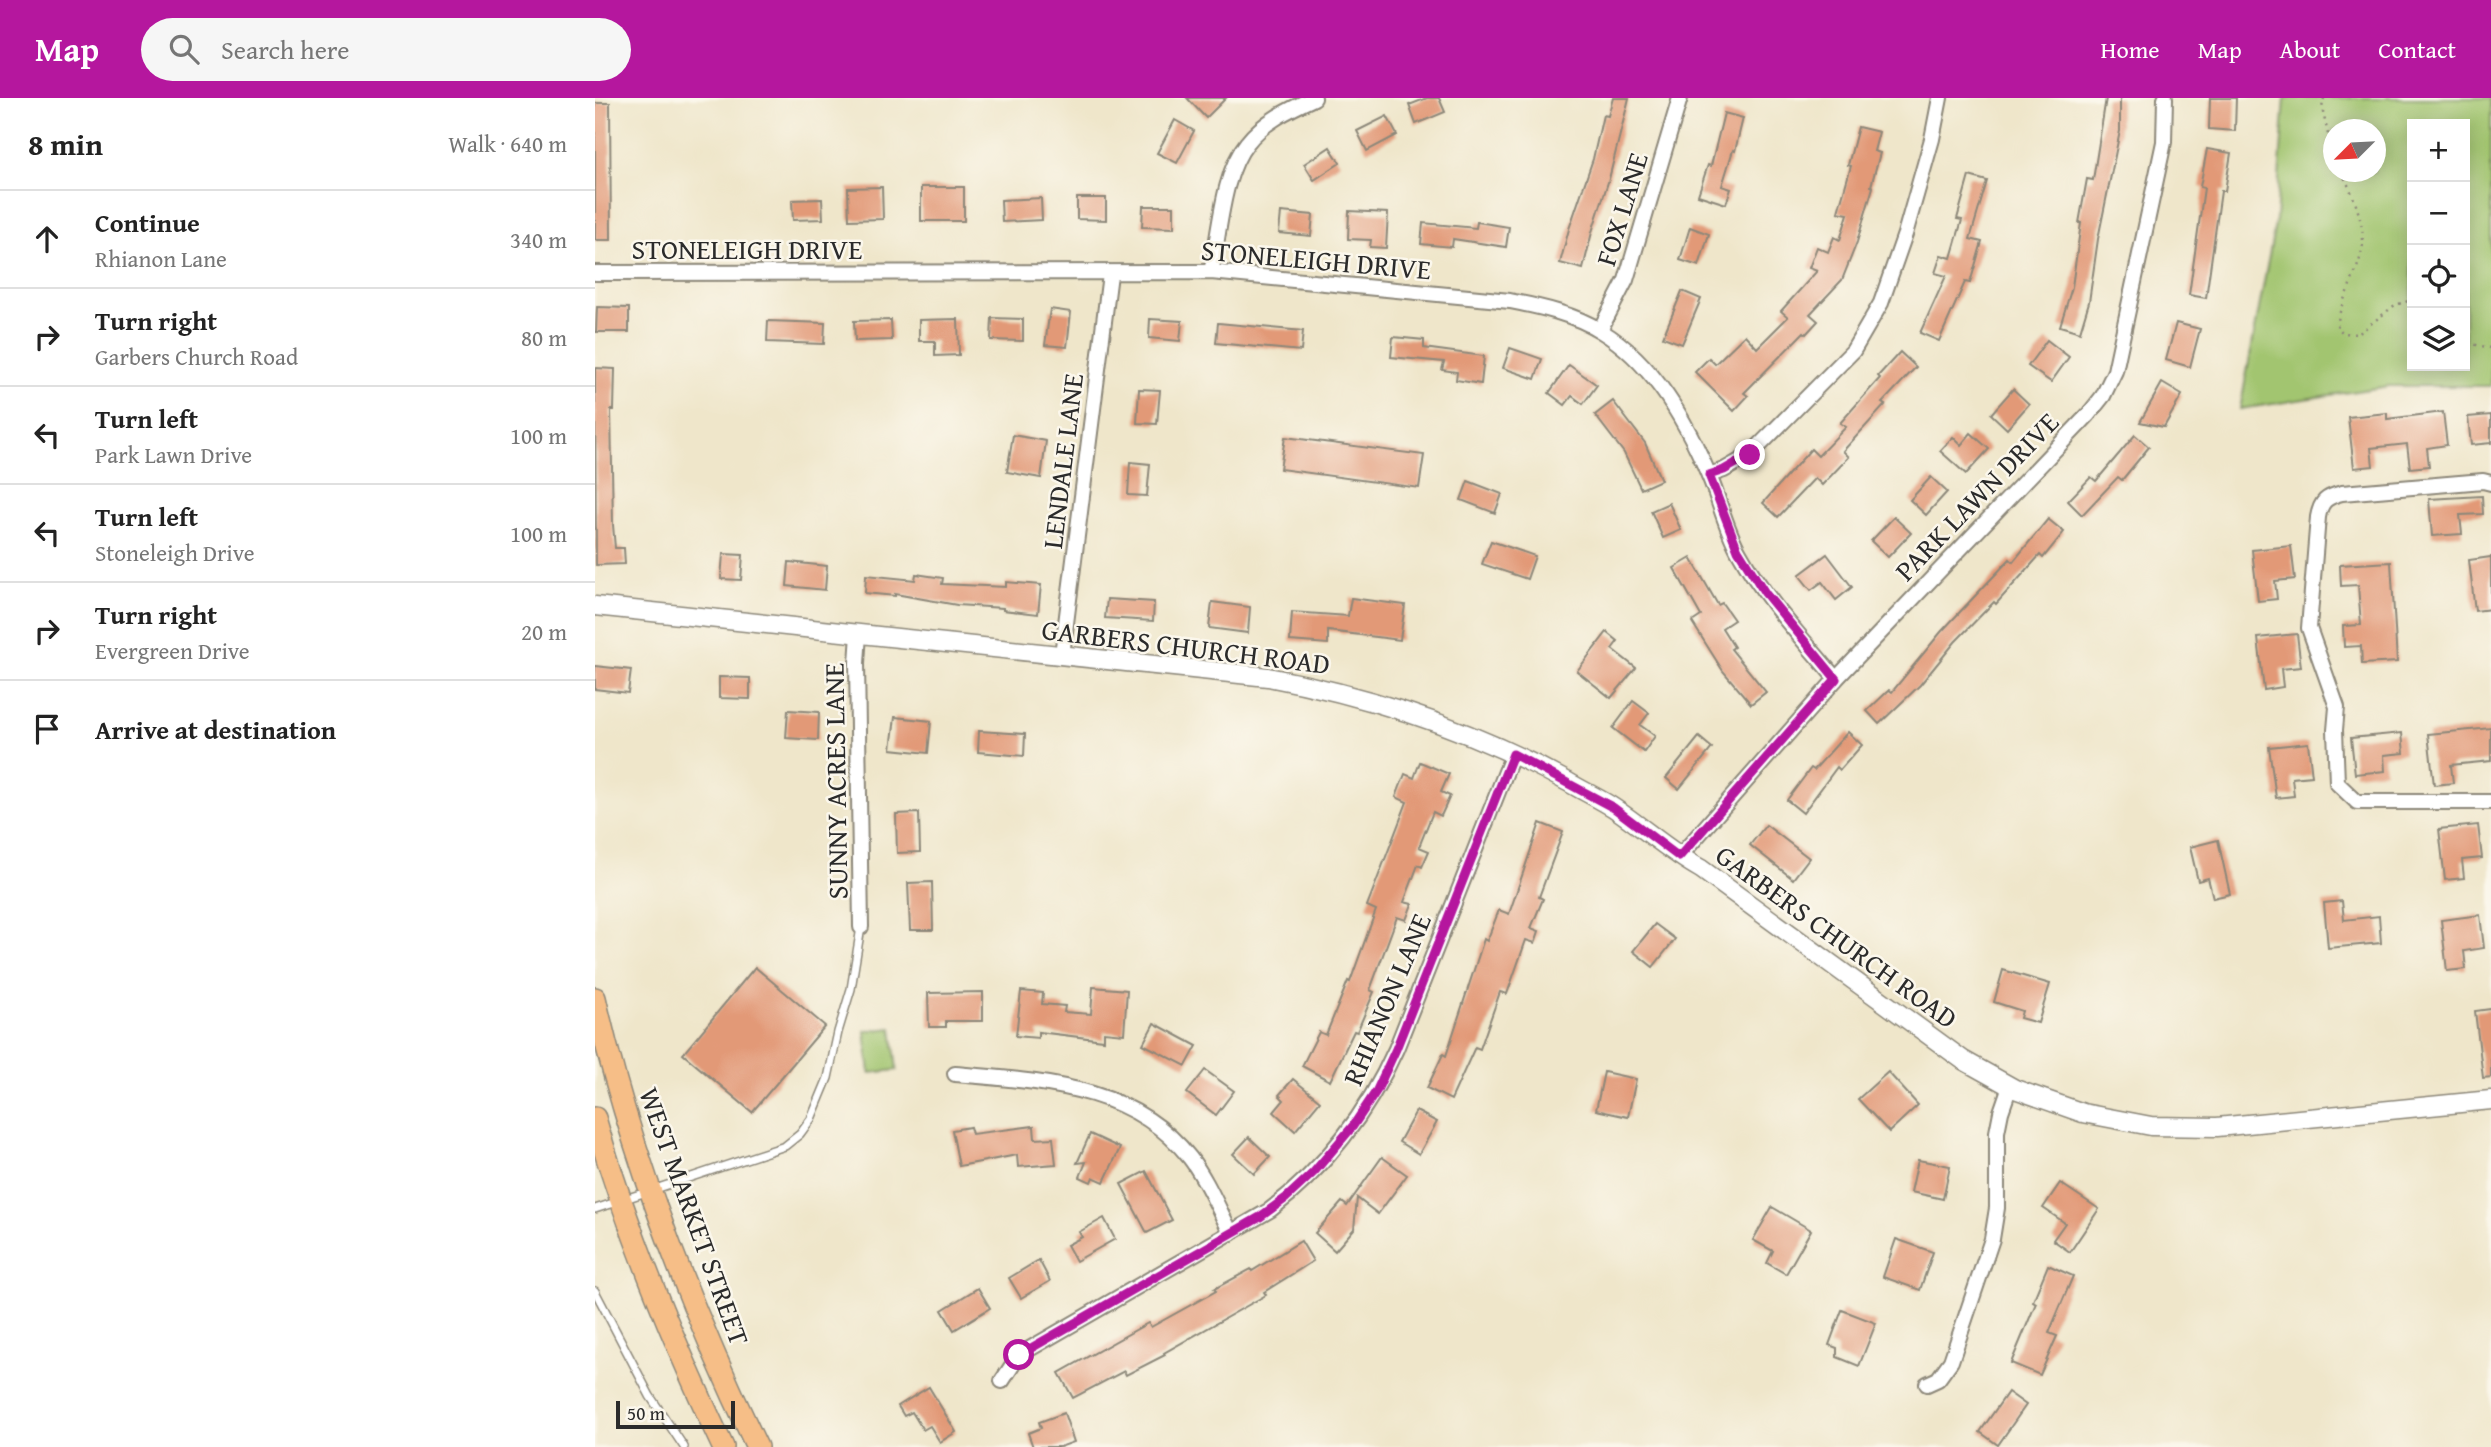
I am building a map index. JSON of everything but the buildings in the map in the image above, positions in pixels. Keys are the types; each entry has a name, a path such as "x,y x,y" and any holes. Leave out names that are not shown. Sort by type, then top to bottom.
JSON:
{"main road":[{"name":"WEST MARKET STREET","path":"595,998 650,1191 711,1346 757,1447"},
{"path":"595,1118 622,1200 672,1334 723,1447"}],"street":[{"path":"1211,272 1231,174 1240,152 1256,133 1276,118 1314,98"},
{"name":"FOX LANE","path":"1600,330 1626,280 1680,98"},
{"path":"1709,475 1750,455 1853,351 1881,303 1905,234 1932,139 1940,98"},
{"name":"PARK LAWN DRIVE","path":"1679,857 1836,679 2088,415 2103,396 2115,371 2164,142 2165,98"},
{"name":"STONELEIGH DRIVE","path":"595,273 1211,272 1510,301 1556,312 1600,330 1640,363 1670,397 1709,475 1744,561 1765,593 1836,679"},
{"name":"LENDALE LANE","path":"1062,655 1110,274"},
{"path":"2491,483 2470,482 2342,493 2329,497 2321,504 2318,517 2309,628 2337,707 2337,783 2357,802 2491,802"},
{"name":"GARBERS CHURCH ROAD","path":"595,606 1255,676 1303,684 1392,707 1451,727 1513,754 1614,808 1946,1048 2010,1086 2083,1114 2130,1123 2179,1127 2242,1125 2491,1100"},
{"name":"SUNNY ACRES LANE","path":"859,634 857,663 861,927"},
{"name":"RHIANON LANE","path":"1002,1381 1019,1355 1270,1210 1303,1183 1349,1132 1377,1090 1396,1049 1513,754"},
{"path":"955,1074 1058,1085 1101,1095 1133,1109 1158,1126 1191,1159 1231,1233"},
{"path":"1927,1384 1938,1379 1951,1361 1992,1239 1997,1208 1997,1132 2010,1086"}],"lane":[{"path":"595,1209 785,1146 800,1134 811,1119 828,1078 851,989 861,927"},
{"path":"595,1292 650,1396 684,1447"}],"path":[{"path":"2324,98 2322,108 2325,119"},
{"path":"2345,182 2359,215 2363,248 2338,313 2337,327 2343,333 2358,334 2395,305 2407,301"},
{"path":"2470,342 2491,348"}],"green space":[{"path":"2285,98 2491,98 2491,386 2389,386 2240,409 2276,219"},
{"path":"892,1028 897,1070 870,1073 865,1031"}],"route":[{"path":"1019,1355 1260,1217 1303,1183 1349,1132 1377,1090 1396,1049 1513,754 1614,808 1679,857 1836,679 1783,617 1738,550 1709,475 1750,455"}]}
